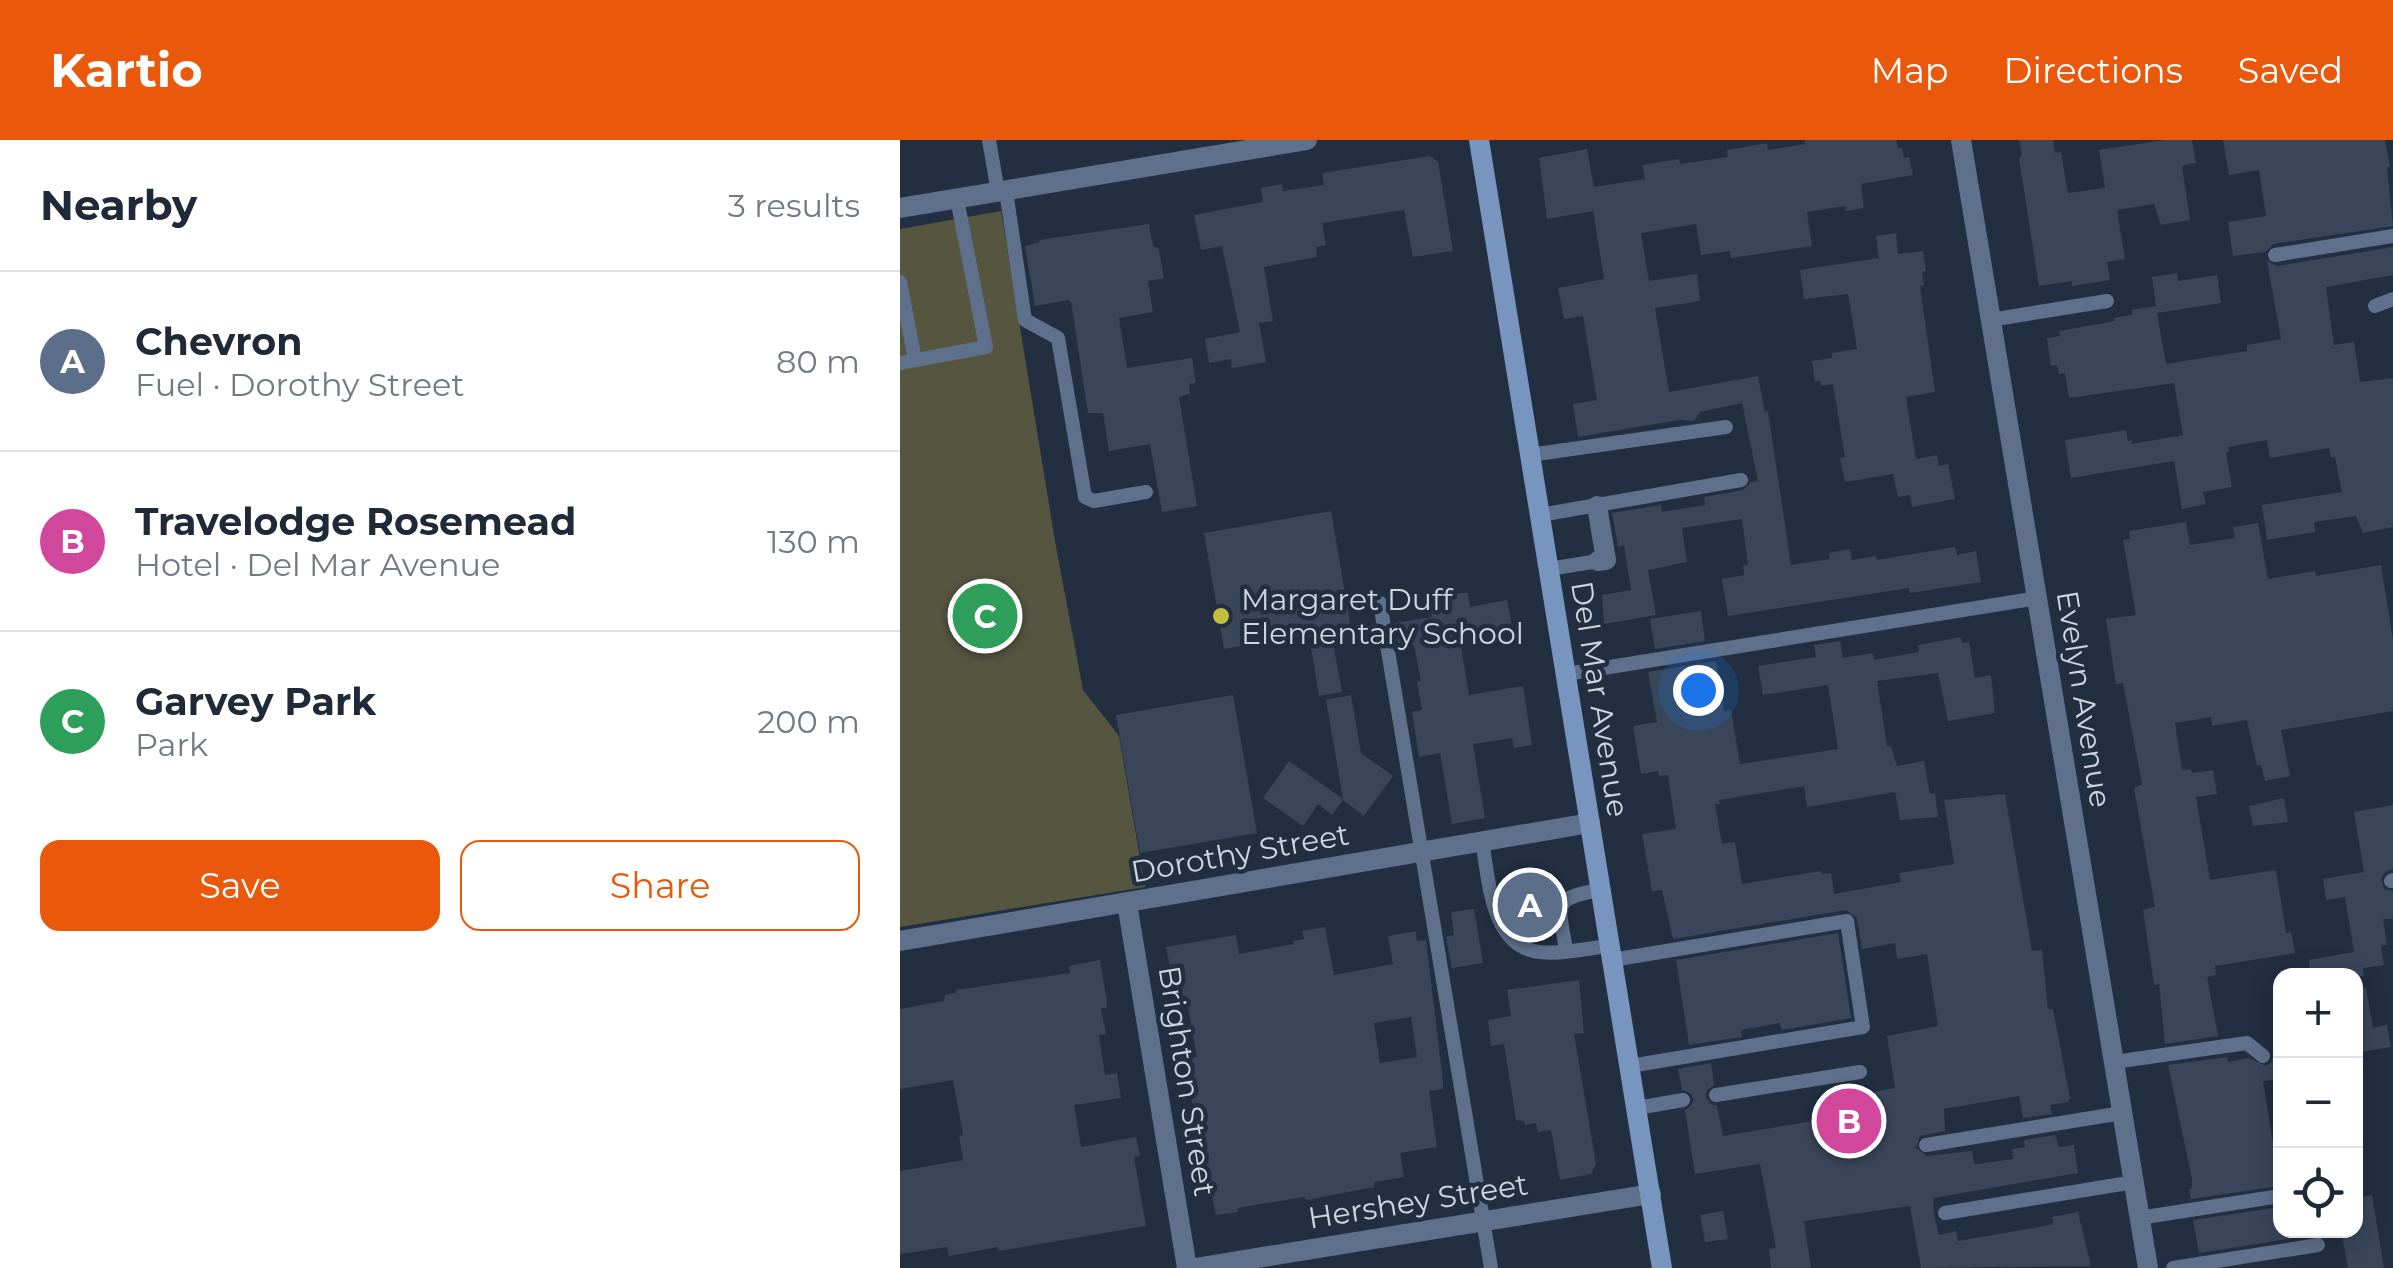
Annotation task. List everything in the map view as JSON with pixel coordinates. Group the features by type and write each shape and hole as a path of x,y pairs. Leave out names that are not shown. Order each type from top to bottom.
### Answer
{"main road":[{"name":"Del Mar Avenue","path":"1479,140 1662,1268"}],"street":[{"path":"900,208 1210,148 1307,140"},
{"name":"Evelyn Avenue","path":"1961,140 2148,1268"},
{"path":"1597,506 1606,560 1598,561"},
{"name":"Dorothy Street","path":"900,940 1590,822"},
{"name":"Brighton Street","path":"1126,903 1191,1268"},
{"name":"Hershey Street","path":"1191,1268 1650,1194"}],"lane":[{"path":"990,140 1026,320 1058,338 1085,497 1094,501 1146,492"},
{"path":"900,282 907,361 986,347 957,199"},
{"path":"2276,255 2393,236"},
{"path":"2376,306 2393,299"},
{"path":"1990,320 2107,301"},
{"path":"1530,456 1726,427"},
{"path":"1540,515 1741,480"},
{"path":"1549,569 1598,561"},
{"path":"1566,674 2038,598"},
{"path":"1380,602 1490,1268"},
{"path":"1482,841 1493,904 1503,928 1516,943 1531,951 1611,953 1847,921 1863,1027 1630,1066"},
{"path":"1566,950 1562,903 1570,894 1601,890"},
{"path":"2114,1062 2247,1043 2263,1056"},
{"path":"1716,1095 1860,1072"},
{"path":"1636,1108 1683,1100"},
{"path":"1926,1145 2122,1113"},
{"path":"1945,1214 2134,1182"},
{"path":"2140,1218 2273,1197"},
{"path":"2173,1268 2318,1245"}],"green space":[{"path":"1001,211 1083,690 1119,736 1145,887 900,927 900,229"}],"building":[{"path":"1804,140 1896,140 1904,158 1909,157 1913,175 1861,184 1864,208 1846,211 1845,206 1807,212 1812,246 1731,258 1730,251 1701,255 1696,224 1641,233 1649,281 1697,274 1700,301 1655,308 1669,392 1758,376 1765,412 1768,411 1791,565 1830,559 1829,553 1850,549 1852,560 1876,556 1877,560 1955,547 1957,555 1976,551 1981,582 1910,593 1909,588 1728,616 1722,579 1744,575 1743,566 1748,565 1742,519 1682,528 1687,562 1648,570 1656,615 1604,624 1602,595 1631,590 1624,545 1618,547 1612,513 1661,505 1662,512 1705,505 1704,497 1743,490 1758,481 1742,403 1700,412 1694,421 1679,420 1578,437 1573,404 1597,400 1583,316 1564,319 1558,288 1604,279 1593,211 1547,219 1539,158 1587,149 1594,187 1645,179 1642,165 1728,157 1727,150 1767,143 1768,150 1805,144"},
{"path":"2019,140 2053,140 2055,153 2061,152 2068,193 2105,188 2099,150 2192,140 2196,163 2182,166 2190,220 2161,225 2154,204 2117,210 2125,259 2107,262 2110,280 2039,286"},
{"path":"2223,140 2385,140 2393,226 2273,244 2265,252 2233,256 2228,222 2266,216 2259,170 2229,175"},
{"path":"1430,156 1438,162 1453,251 1413,257 1404,210 1322,223 1326,245 1316,247 1317,257 1264,267 1273,321 1259,323 1266,362 1232,368 1231,359 1209,363 1205,339 1240,332 1222,246 1201,250 1194,215 1263,202 1261,188 1282,184 1283,191 1324,185 1322,173"},
{"path":"1149,224 1164,278 1148,281 1153,312 1119,318 1127,368 1192,358 1196,383 1189,384 1190,394 1179,397 1197,506 1162,512 1150,444 1109,451 1103,413 1088,413 1071,302 1035,306 1025,246 1039,240"},
{"path":"1896,233 1898,254 1923,251 1926,271 1922,272 1924,285 1920,286 1935,392 1906,397 1916,459 1937,455 1939,466 1948,464 1955,499 1912,507 1910,495 1898,497 1893,474 1845,482 1840,458 1845,457 1833,384 1821,386 1820,381 1815,382 1812,361 1857,349 1848,294 1804,299 1800,270 1879,258 1876,236"},
{"path":"2393,247 2393,275 2326,287 2334,345 2354,342 2360,382 2393,378 2393,527 2363,533 2356,516 2314,522 2315,532 2267,540 2262,505 2342,492 2335,457 2331,458 2329,448 2270,458 2267,440 2228,447 2232,487 2203,492 2206,504 2182,509 2174,461 2071,478 2065,440 2126,430 2132,444 2183,435 2174,383 2069,398 2065,373 2059,374 2057,365 2051,366 2047,338 2060,336 2059,331 2115,321 2114,318 2132,315 2132,310 2156,306 2152,277 2177,273 2178,281 2217,275 2221,303 2157,313 2166,364 2247,351 2247,345 2281,339 2267,261 2277,266"},
{"path":"1331,511 1351,628 1331,631 1342,692 1319,696 1309,635 1224,649 1204,533"},
{"path":"2186,522 2190,545 2235,538 2233,527 2258,523 2268,579 2381,565 2393,640 2393,711 2281,730 2290,776 2265,781 2261,765 2257,766 2247,720 2212,726 2211,717 2175,723 2182,770 2213,770 2217,794 2196,797 2210,880 2276,870 2286,933 2291,932 2295,953 2215,966 2216,975 2207,977 2218,1036 2165,1044 2159,984 2154,985 2143,910 2155,907 2134,788 2142,784 2123,683 2116,684 2106,619 2136,615 2123,540 2130,539 2129,531"},
{"path":"1468,593 1470,607 1507,600 1512,626 1459,635 1469,695 1523,686 1532,745 1514,748 1512,738 1473,744 1485,818 1452,824 1440,753 1419,757 1412,712 1422,710 1417,682 1421,681 1414,645 1399,647 1395,623 1432,617 1429,598"},
{"path":"1701,611 1705,641 1655,649 1650,619"},
{"path":"1961,637 1962,643 1969,642 1975,678 1991,675 1995,713 1948,721 1938,673 1877,681 1887,746 1891,746 1897,766 1924,761 1938,817 1900,820 1895,792 1807,807 1804,786 1719,800 1720,804 1715,804 1722,844 1735,842 1742,884 1821,871 1831,873 1834,894 1901,882 1899,873 1954,864 1944,800 2005,794 2032,951 2042,950 2048,1009 2053,1009 2070,1098 2068,1102 2050,1105 2052,1114 2023,1118 2019,1096 1944,1109 1945,1131 1920,1136 1916,1148 1927,1156 1972,1151 1977,1164 2013,1159 2012,1149 2025,1147 2024,1140 2055,1135 2059,1147 2074,1145 2078,1173 1933,1198 1934,1214 1939,1235 1956,1231 1958,1241 2050,1225 2052,1217 2078,1212 2091,1266 1921,1268 1910,1206 1804,1221 1811,1268 1771,1268 1769,1249 1776,1248 1760,1164 1695,1174 1685,1110 1694,1099 1682,1090 1678,1069 1711,1063 1714,1085 1707,1090 1706,1098 1717,1106 1723,1136 1848,1115 1844,1097 1895,1088 1887,1036 1938,1026 1927,954 1897,959 1895,943 1862,949 1857,918 1846,910 1673,939 1662,890 1652,891 1642,834 1676,829 1668,775 1659,776 1658,771 1641,774 1633,726 1657,722 1648,672 1716,661 1724,711 1731,710 1740,764 1838,749 1828,685 1763,695 1758,666 1816,657 1814,645 1840,641 1843,658 1873,653 1874,660 1919,652 1918,645"},
{"path":"1233,695 1257,833 1140,853 1116,715"},
{"path":"1351,695 1361,753 1393,776 1364,816 1343,800 1332,815 1318,804 1303,826 1263,798 1289,761 1343,799 1326,700"},
{"path":"2284,798 2288,822 2253,826 2249,806"},
{"path":"2393,805 2393,869 2381,879 2384,889 2393,891 2393,919 2383,919 2387,945 2381,946 2384,965 2310,968 2309,960 2354,952 2345,897 2326,900 2323,879 2364,872 2354,812"},
{"path":"1523,885 1551,908 1536,931 1506,905"},
{"path":"1474,909 1483,963 1452,968 1446,937 1454,935 1451,912"},
{"path":"1325,927 1334,975 1393,964 1388,936 1416,931 1417,941 1426,940 1443,1081 1443,1089 1429,1091 1437,1147 1400,1153 1404,1177 1374,1182 1374,1187 1238,1208 1238,1212 1216,1215 1183,1060 1197,1057 1186,996 1176,998 1166,947 1236,935 1239,954 1294,944 1293,941 1304,939 1302,931","holes":["1411,1017 1417,1057 1380,1063 1374,1023"]},
{"path":"1838,933 1851,1018 1782,1030 1780,1023 1741,1030 1742,1037 1689,1045 1676,960"},
{"path":"1100,960 1107,1002 1106,1008 1101,1008 1106,1034 1099,1035 1105,1075 1117,1073 1121,1098 1074,1105 1081,1147 1136,1137 1140,1156 1134,1157 1146,1226 999,1251 998,1247 949,1256 947,1247 900,1254 900,1171 963,1160 959,1136 963,1135 953,1080 900,1089 900,1009 944,1001 945,995 956,990 1070,973 1069,966"},
{"path":"1579,980 1584,1033 1574,1034 1596,1164 1591,1174 1560,1180 1551,1130 1538,1132 1536,1123 1525,1125 1524,1121 1516,1120 1504,1044 1491,1046 1488,1020 1511,1016 1507,990"},
{"path":"2363,988 2373,1028 2387,1025 2391,1047 2363,1052"},
{"path":"2273,1054 2273,1080 2263,1081 2273,1143 2273,1187 2191,1199 2192,1179 2168,1065 2227,1057 2228,1062 2249,1058 2266,1066 2272,1062"},
{"path":"2372,1195 2384,1268 2348,1268 2342,1238 2363,1238 2363,1197"},
{"path":"2273,1208 2273,1238 2294,1238 2199,1253 2193,1220"},
{"path":"1723,1211 1728,1239 1705,1242 1700,1215"}],"place":[{"name":"Garvey Park","path":"985,616"},
{"name":"Margaret Duff Elementary School","path":"1221,616"},
{"name":"Chevron","path":"1530,905"},
{"name":"Travelodge Rosemead","path":"1849,1121"}]}
